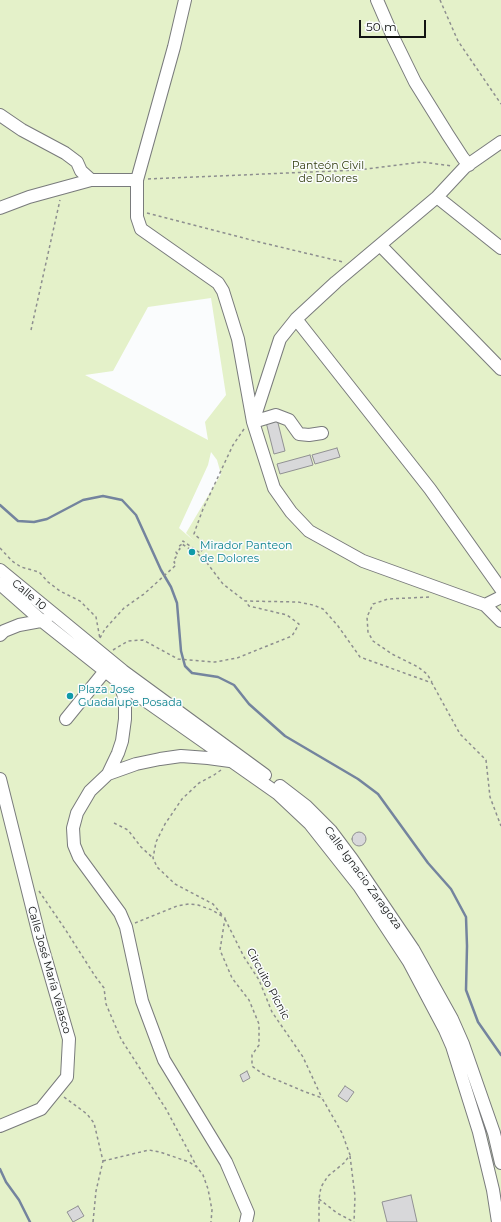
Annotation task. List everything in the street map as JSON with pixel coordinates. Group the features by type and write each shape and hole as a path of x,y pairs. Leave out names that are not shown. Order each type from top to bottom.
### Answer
{"street":[{"path":"185,0 172,54 136,180 137,217 141,230 218,282 223,291 238,339 253,422 274,488 291,512 310,531 364,560 485,605 501,621"},
{"path":"378,0 415,82 463,158 466,167"},
{"path":"0,115 22,130 65,153 77,162 81,171 91,180"},
{"path":"253,422 280,339 296,319 437,197 466,167 501,142"},
{"path":"0,208 29,197 91,180 136,180"},
{"path":"437,197 501,248"},
{"path":"380,245 501,368"},
{"path":"296,319 430,488 501,590"},
{"path":"253,422 276,415 289,420 299,434 309,435 322,433"},
{"name":"Calle 10","path":"0,570 59,619"},
{"name":"Calle 10","path":"0,584 42,621"},
{"path":"485,605 501,597"},
{"path":"0,635 4,631 19,625 59,619"},
{"name":"Calle Ignacio Zaragoza","path":"59,619 96,642 104,656 121,677 277,793 310,824 359,886 409,962 452,1046 480,1132 494,1190 498,1222"},
{"name":"Calle Ignacio Zaragoza","path":"42,621 105,671 121,677 234,751 306,806 331,831 357,866 413,949 452,1019 470,1062 494,1133 501,1163"},
{"path":"66,719 105,671"},
{"name":"Calle Ignacio Zaragoza","path":"108,774 122,741 125,719 125,700 121,677"},
{"name":"Calle Ignacio Zaragoza","path":"232,761 181,756 136,764 108,774 90,790 77,813 73,828 74,845 79,857 120,914 126,927 142,1001 164,1060 226,1162 248,1213 246,1222"},
{"name":"Calle José María Velasco","path":"0,779 40,939 69,1039 67,1077 42,1109 0,1126"}],"path":[{"path":"440,0 458,41 501,104"},
{"path":"136,180 358,170 422,162 466,167"},
{"path":"31,330 62,188"},
{"path":"137,210 255,241 357,265"},
{"path":"96,642 105,629 124,608 144,594 176,565 174,562 178,555 176,552 180,549 178,548 184,541 200,553 206,544 194,534 203,509 243,429 253,422"},
{"path":"104,656 128,641 143,640 178,659 215,662 237,658 292,636 299,624 287,615 249,606 245,601 223,584 199,555 182,544"},
{"path":"0,548 12,561 21,567 38,572 60,591 80,601 96,617 96,642"},
{"path":"430,597 388,599 373,604 367,617 368,632 372,641 392,654 418,667 427,674 460,734 486,760 490,797 501,826"},
{"path":"245,601 298,602 323,609 338,626 360,657 432,683"},
{"path":"153,858 156,842 165,824 182,800 198,783 214,776 232,761"},
{"name":"Circuito Pícnic","path":"114,823 128,830 141,847 153,858 157,867 175,884 212,904 225,918 244,957 259,980 272,1012 303,1058 322,1098 342,1132 350,1155 355,1196 354,1222"},
{"path":"35,886 104,988 106,1004 121,1039 166,1109 197,1167 203,1175 208,1189 212,1210 211,1222"},
{"path":"126,927 177,906 189,904 198,905 212,910 225,918 220,950 232,978 249,1000 260,1024 259,1046 252,1055 252,1066 263,1074 322,1098"},
{"path":"56,1091 87,1114 94,1123 103,1161 96,1191 93,1222"},
{"path":"103,1161 149,1150 160,1152 188,1162 197,1167"},
{"path":"319,1222 318,1199 321,1187 328,1176 344,1163 350,1155"},
{"path":"318,1199 354,1222"}],"green space":[{"name":"Panteón Civil de Dolores","path":"0,0 501,0 501,1222 0,1222","holes":["211,298 226,395 205,422 208,440 85,375 113,371 148,307","211,452 217,460 221,474 186,533 194,541 179,528 208,465"]}],"building":[{"path":"277,419 285,451 274,454 266,422"},
{"path":"337,448 340,457 315,464 312,455"},
{"path":"310,455 313,465 280,474 277,464"},
{"path":"356,832 362,832 366,836 366,842 362,846 356,846 352,842 352,836"},
{"path":"247,1071 250,1078 243,1082 240,1075"},
{"path":"345,1086 354,1092 347,1102 338,1096"},
{"path":"411,1195 417,1222 387,1222 382,1202"},
{"path":"78,1206 84,1216 73,1222 67,1212"}],"waterway":[{"path":"0,505 18,521 34,522 47,519 83,500 103,496 122,500 136,515 161,570 171,587 177,603 181,651 185,666 192,673 218,677 234,685 249,704 285,736 358,779 378,794 428,863 451,889 466,917 466,990 478,1022 501,1055"},
{"path":"0,1169 6,1182 19,1200 30,1222"}],"place":[{"name":"Mirador Panteon de Dolores","path":"192,552"},
{"name":"Plaza Jose Guadalupe Posada","path":"70,696"}]}
